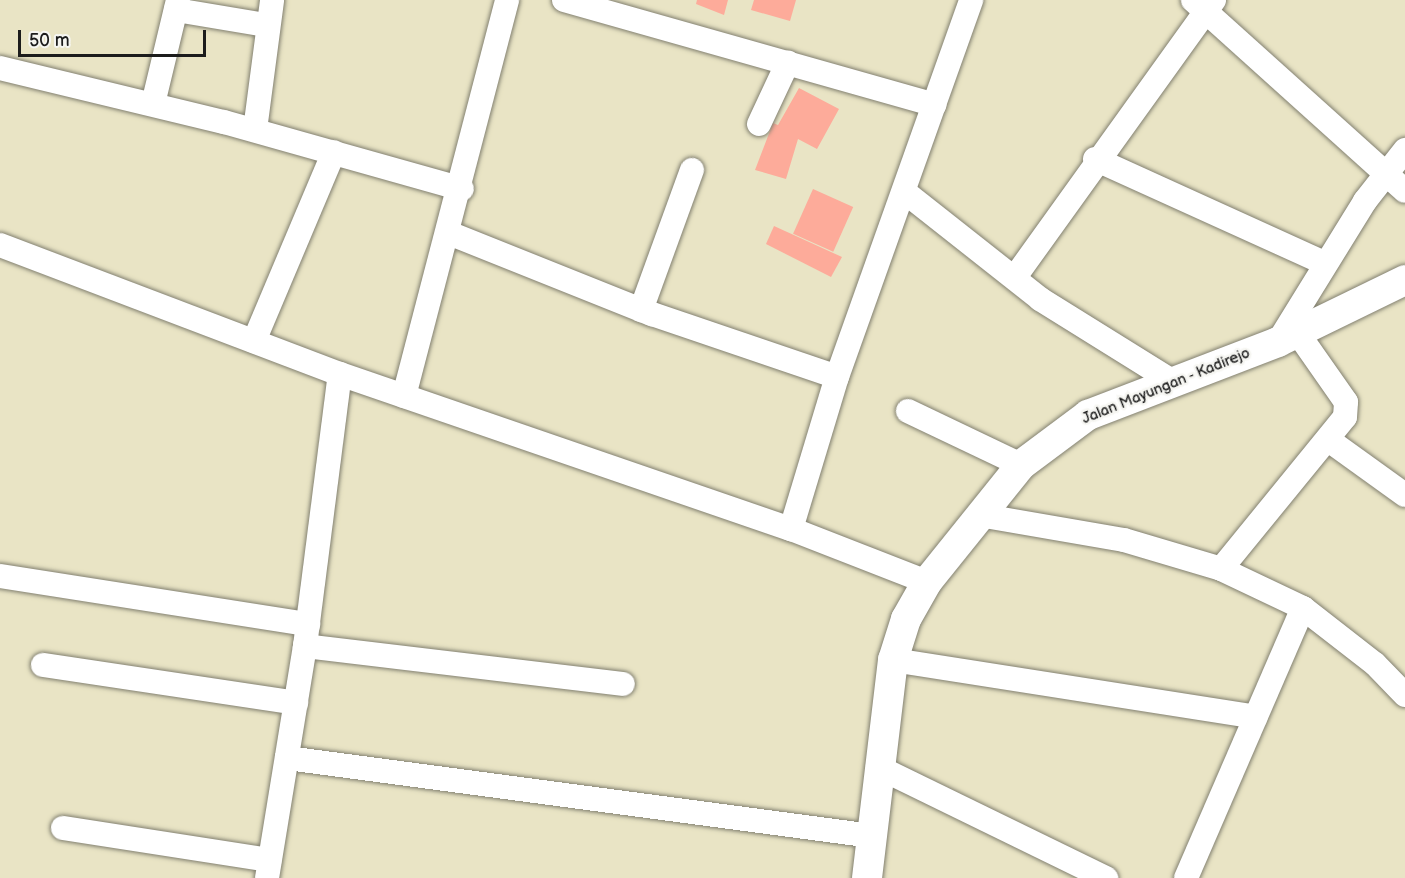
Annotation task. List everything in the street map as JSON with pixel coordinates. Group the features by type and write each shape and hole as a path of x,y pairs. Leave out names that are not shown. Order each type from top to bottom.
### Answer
{"main road":[{"name":"Jalan Mayungan - Kadirejo","path":"867,878 893,660 906,619 927,582 1021,465 1088,415 1175,383 1287,337 1405,280"}],"street":[{"path":"255,130 266,25 272,0"},
{"path":"404,396 462,189 507,0"},
{"path":"564,0 934,105"},
{"path":"791,529 837,378 906,193 966,2"},
{"path":"1015,277 1204,4 1405,191"},
{"path":"153,104 177,5 266,25"},
{"path":"759,124 788,62"},
{"path":"0,68 255,130 462,189"},
{"path":"1221,569 1330,441 1345,417 1346,402 1287,337 1324,263 1405,150"},
{"path":"254,340 334,152"},
{"path":"1095,159 1324,263"},
{"path":"641,310 692,170"},
{"path":"906,193 1040,299 1175,383"},
{"path":"449,233 641,310 837,378"},
{"path":"0,245 340,374 791,529 927,582"},
{"path":"63,828 268,869 306,635 340,374"},
{"path":"908,411 1021,465"},
{"path":"1330,441 1405,495"},
{"path":"979,515 1124,540 1221,569 1303,608 1375,664 1405,695"},
{"path":"0,576 306,635 623,684"},
{"path":"1186,878 1303,608"},
{"path":"893,660 1256,717"},
{"path":"43,665 296,703"},
{"path":"287,758 872,836"},
{"path":"879,767 1106,878"}],"building":[{"path":"697,0 728,0 724,15 696,4"},
{"path":"754,0 796,0 790,21 751,10"},
{"path":"799,88 839,109 817,149 798,139 786,179 755,170 773,123 778,125"},
{"path":"813,189 853,207 833,252 793,234"},
{"path":"774,226 842,257 831,277 766,244"}]}
